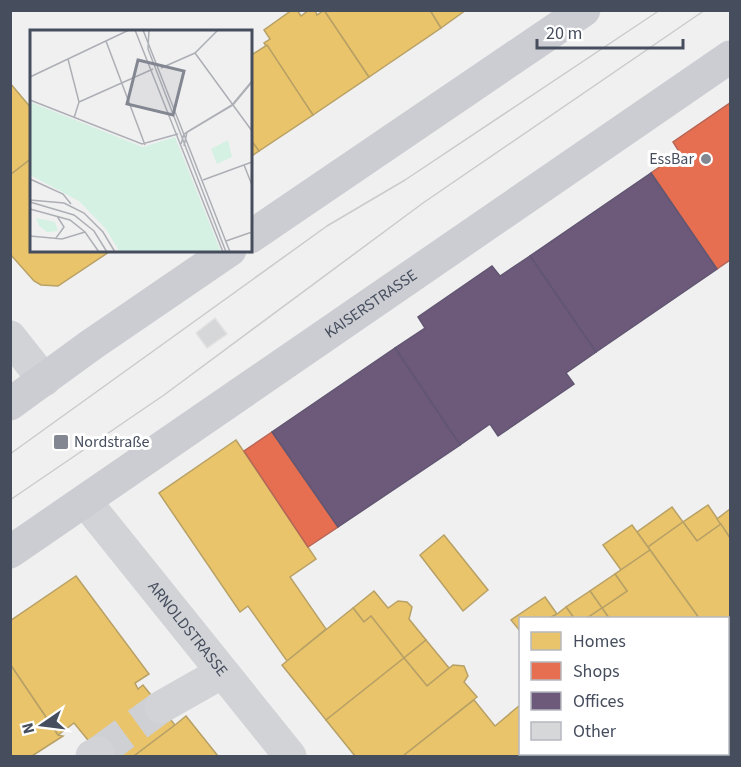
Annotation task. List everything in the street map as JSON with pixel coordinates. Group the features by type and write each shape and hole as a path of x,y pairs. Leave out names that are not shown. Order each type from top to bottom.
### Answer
{"main road":[{"path":"252,236 584,10"},
{"name":"KAISERSTRASSE","path":"10,552 730,57"},
{"path":"10,404 227,252"}],"street":[{"path":"10,337 44,380"},
{"name":"ARNOLDSTRASSE","path":"85,501 290,756"},
{"path":"161,707 221,673"}],"building: Homes":[{"path":"292,10 297,10 301,16 309,10 315,10 317,15 324,10 369,77 313,115 264,43 270,39 264,30"},
{"path":"324,10 430,10 441,28 369,77"},
{"path":"430,10 466,10 441,28"},
{"path":"267,45 313,115 259,151 252,142 252,55"},
{"path":"10,83 30,107 30,160 10,175"},
{"path":"252,142 259,151 252,156"},
{"path":"30,160 30,252 109,252 58,286 41,285 34,281 10,254 10,175"},
{"path":"236,440 316,559 290,577 326,629 287,661 248,606 240,612 159,493"},
{"path":"708,505 721,524 697,541 683,522"},
{"path":"672,507 683,522 648,547 637,532"},
{"path":"730,509 730,538 717,519"},
{"path":"683,522 697,541 721,524 730,538 729,648 729,617 698,617 648,547"},
{"path":"632,525 650,550 621,570 603,545"},
{"path":"444,535 488,590 463,611 420,555"},
{"path":"650,550 698,617 608,617 602,608 627,591 615,574"},
{"path":"615,574 627,591 602,608 590,591"},
{"path":"76,576 149,674 135,683 138,689 143,685 175,725 134,756 101,756 74,723 58,735 10,664 10,621"},
{"path":"374,591 388,608 398,601 407,602 412,607 409,619 426,640 404,658 371,616 364,622 353,608"},
{"path":"590,591 602,608 588,617 573,617 566,607"},
{"path":"545,597 557,614 552,617 519,617 519,630 511,620"},
{"path":"566,607 573,617 552,617"},
{"path":"353,608 364,622 371,616 404,658 326,720 282,665"},
{"path":"602,608 608,617 588,617"},
{"path":"426,640 449,668 427,686 404,658"},
{"path":"404,658 427,686 453,665 464,666 468,676 464,682 477,697 403,756 355,756 326,720"},
{"path":"10,664 58,735 63,736 32,756 10,756"},
{"path":"474,700 495,726 519,706 519,755 579,755 577,756 403,756"},
{"path":"186,716 218,756 134,756 175,725"}],"building: Shops":[{"path":"730,103 730,260 717,269 651,173 680,153 673,142"},
{"path":"272,432 338,527 308,547 244,451"}],"building: Offices":[{"path":"651,173 717,269 596,352 530,256"},
{"path":"530,256 596,352 566,373 574,384 498,436 490,424 460,445 395,348 425,328 418,317 492,266 500,276"},
{"path":"395,348 460,445 338,527 272,432"}],"building: Other":[{"path":"215,318 227,334 207,348 196,333"}],"tunnel":[{"path":"98,753 161,707"}],"tram line":[{"path":"10,454 327,226 405,180 660,10"},
{"path":"10,500 164,395 423,203 705,10"}],"place":[{"name":"EssBar","path":"706,159"},
{"name":"Nordstraße","path":"61,442"}]}
